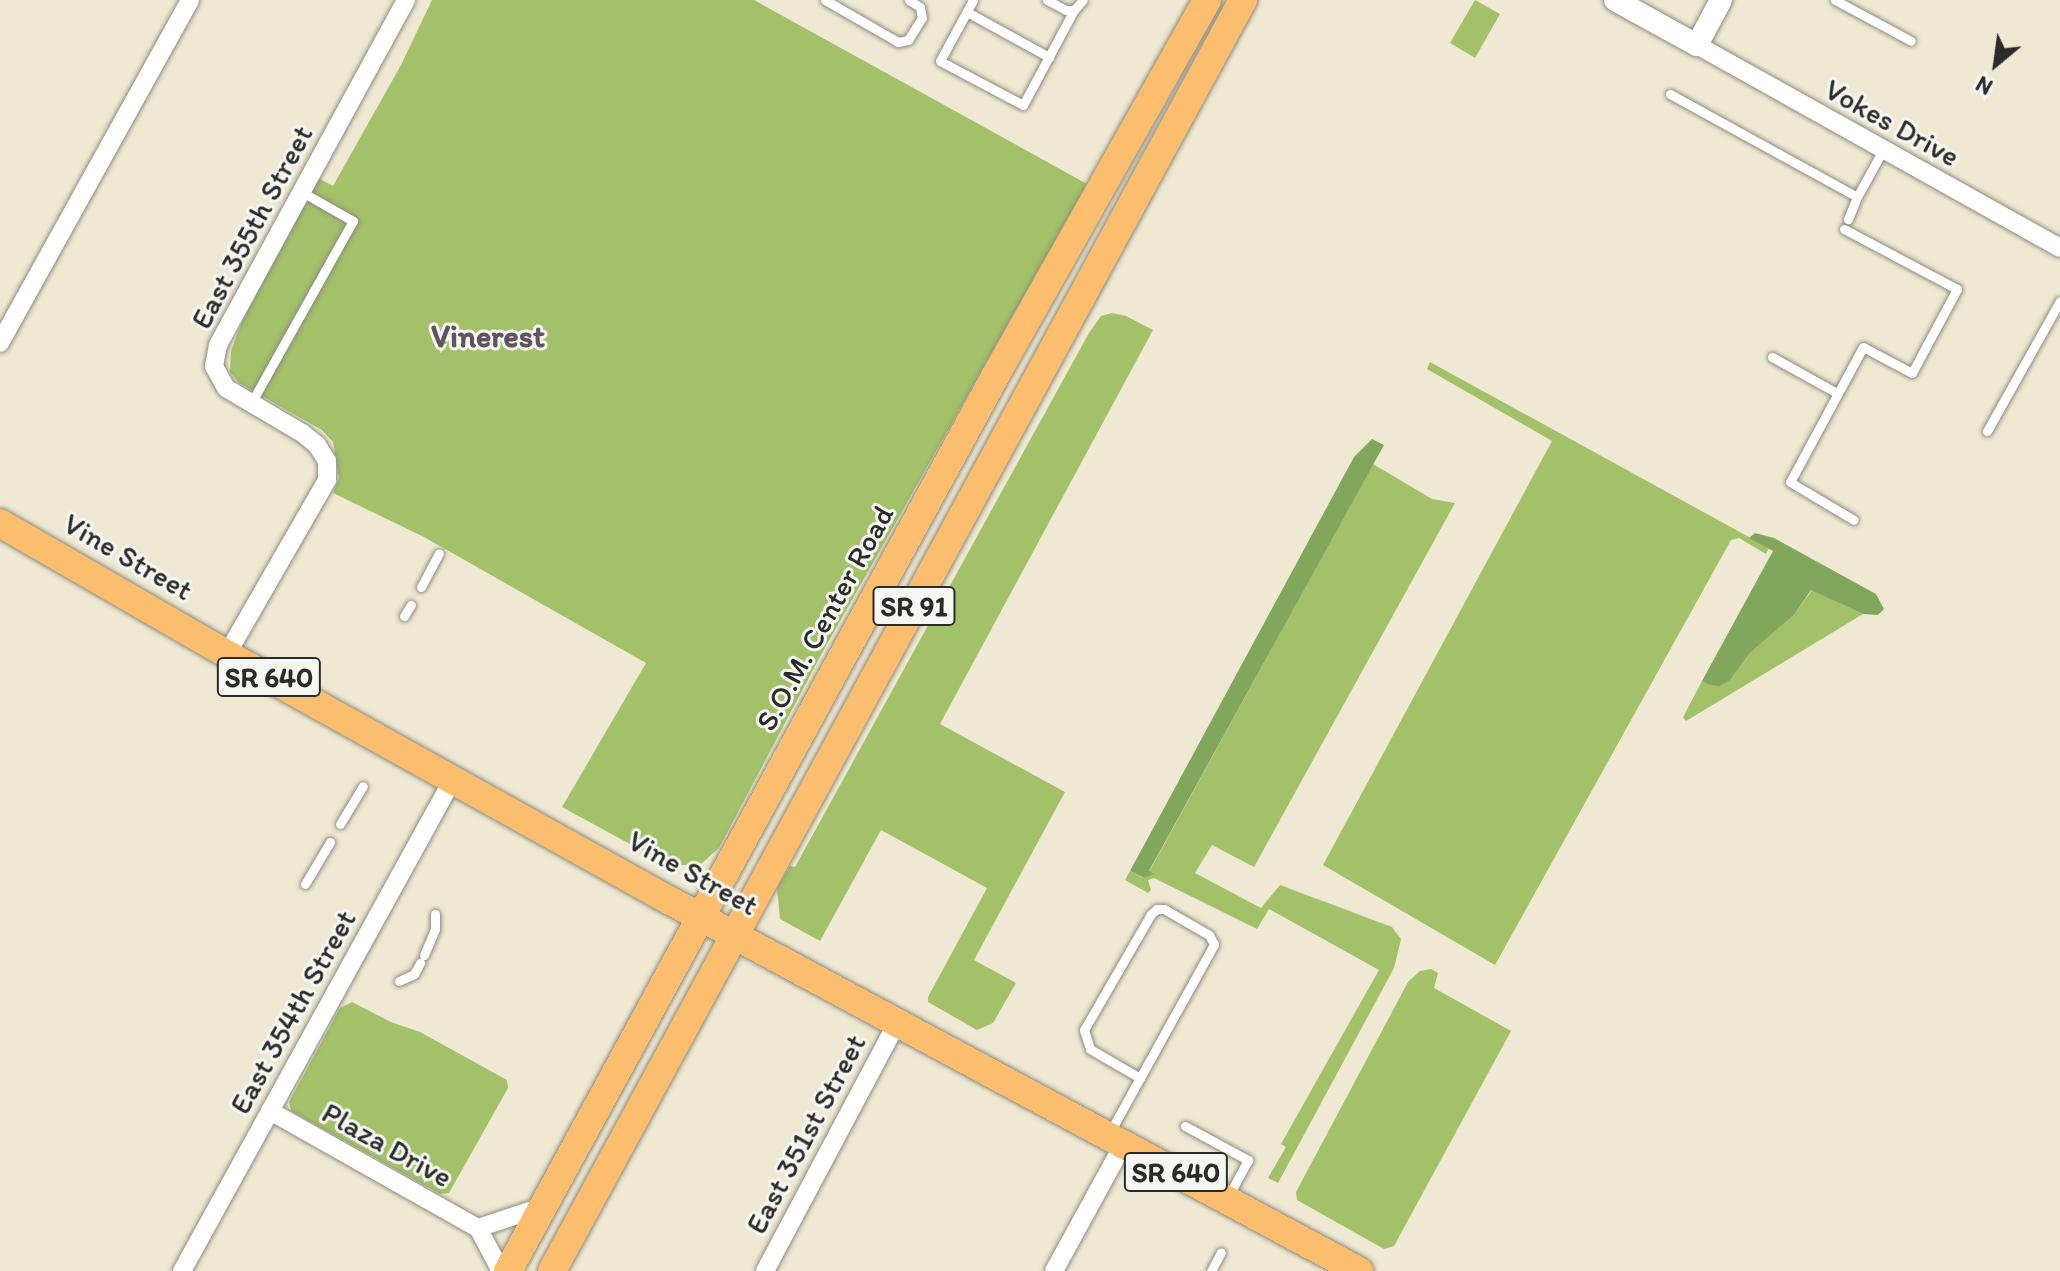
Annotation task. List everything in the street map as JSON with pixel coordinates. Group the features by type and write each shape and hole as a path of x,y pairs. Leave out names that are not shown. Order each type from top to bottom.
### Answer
{"main road":[{"name":"S.O.M. Center Road","path":"508,1271 998,371 1207,0"},
{"name":"SR 91","path":"552,1271 733,934 1095,278 1243,0"},
{"name":"Vine Street","path":"0,523 227,654 700,916 1227,1199 1351,1269"}],"street":[{"path":"0,343 190,0"},
{"name":"East 355th Street","path":"227,654 327,480 327,461 317,445 226,388 214,366 218,345 406,0"},
{"path":"1615,0 1697,45 1721,0"},
{"name":"Vokes Drive","path":"1697,45 2060,248"},
{"name":"East 354th Street","path":"182,1271 453,779"},
{"name":"East 351st Street","path":"765,1271 897,1023"},
{"name":"Plaza Drive","path":"270,1111 478,1228"},
{"path":"1054,1271 1116,1139"},
{"path":"501,1271 478,1228 542,1207"}],"lane":[{"path":"825,0 898,42 908,40 922,18 920,7 909,0"},
{"path":"973,0 940,61 1023,105 1074,10 1083,0"},
{"path":"1047,0 1066,10 1074,10"},
{"path":"1835,0 1911,41"},
{"path":"967,12 1049,57"},
{"path":"1670,94 1857,197"},
{"path":"1854,520 1790,482 1863,347 1912,373 1957,289 1846,224 1883,150"},
{"path":"250,405 353,221 302,192"},
{"path":"1987,431 2060,301"},
{"path":"1772,357 1837,393"},
{"path":"421,587 439,553"},
{"path":"404,616 411,605"},
{"path":"340,824 363,786"},
{"path":"305,884 330,842"},
{"path":"1116,1139 1140,1078 1214,944 1209,935 1164,909 1151,914 1084,1030 1090,1049 1140,1078"},
{"path":"399,981 414,974 435,929 435,914"},
{"path":"1185,1126 1248,1160 1227,1199"},
{"path":"1211,1271 1221,1252"}],"green space":[{"path":"432,0 754,0 1087,184 822,653 719,848 701,864 670,866 562,807 646,663 424,537 333,493 339,478 333,442 322,430 239,383 230,372 231,351 242,322 318,178 333,186 401,65"},
{"path":"1475,0 1500,14 1475,58 1450,43"},
{"path":"1112,313 1126,316 1153,330 940,724 1065,792 974,960 1016,983 993,1023 977,1030 928,1002 928,997 987,888 881,830 820,941 780,919 777,888 790,866 795,867 1089,333 1101,316"},
{"path":"1430,362 1769,548 1766,554 1739,538 1731,540 1495,965 1323,865 1552,441 1427,369"},
{"path":"1372,439 1384,445 1149,871 1154,874 1144,878 1130,871 1354,457"},
{"path":"1373,464 1432,499 1455,503 1254,867 1212,845 1195,873 1261,908 1280,885 1392,927 1401,939 1394,968 1278,1183 1268,1178 1286,1147 1281,1144 1379,970 1269,909 1257,929 1154,878 1148,880 1151,890 1148,893 1125,880 1130,871 1143,878 1153,873 1149,872"},
{"path":"1755,533 1774,538 1876,594 1884,609 1878,615 1863,614 1811,590 1794,615 1750,653 1730,680 1720,686 1709,685 1702,681 1773,551 1749,538"},
{"path":"1812,590 1863,614 1686,721 1683,717 1702,681 1709,685 1730,680 1750,653 1794,615"},
{"path":"1431,969 1438,973 1434,988 1511,1031 1394,1246 1384,1249 1297,1200 1296,1192 1408,982 1420,971"},
{"path":"352,1002 391,1022 420,1032 507,1080 508,1088 449,1193 440,1194 291,1111 289,1102 340,1008"}],"district":[{"name":"Vinerest","path":"488,336"}]}
